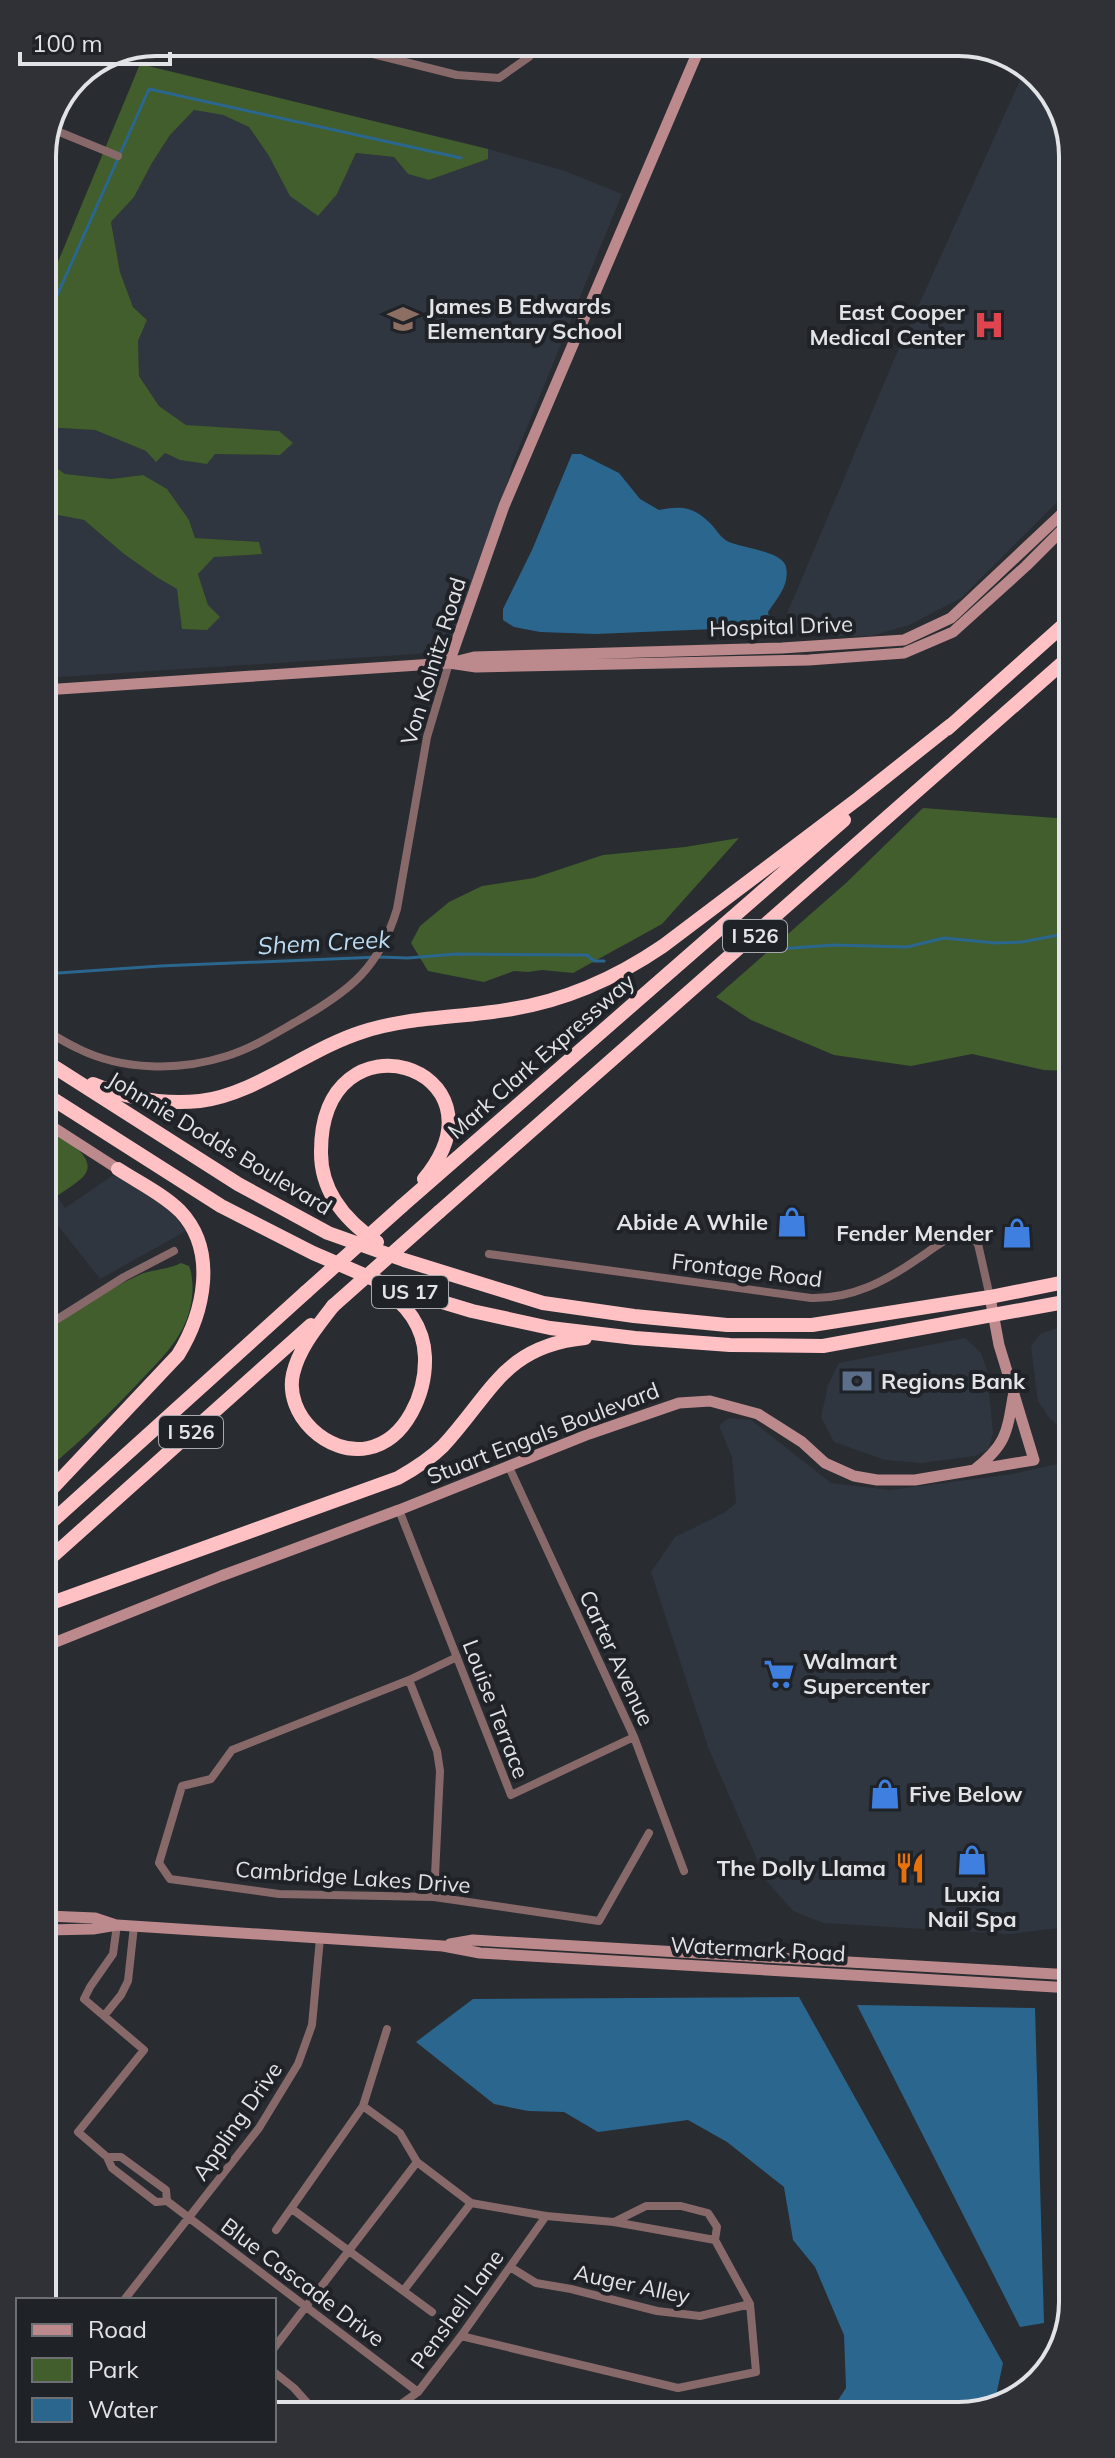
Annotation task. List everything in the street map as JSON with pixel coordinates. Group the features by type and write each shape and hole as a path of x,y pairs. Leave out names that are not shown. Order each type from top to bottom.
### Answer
{"highway":[{"name":"Mark Clark Expressway","path":"56,1518 402,1206 726,925 1059,629"},
{"name":"I 526","path":"56,1553 1059,666"},
{"path":"56,1067 113,1092 146,1100 200,1101 245,1088 324,1047 372,1029 422,1018 512,1010 595,986 636,965 663,946 951,725"},
{"path":"402,1206 441,1154 450,1116 441,1092 424,1077 392,1065 368,1067 345,1083 329,1106 321,1141 324,1179 331,1195 352,1223 404,1260"},
{"name":"Johnnie Dodds Boulevard","path":"56,1068 238,1184 328,1233 543,1303 727,1325 812,1325 990,1297"},
{"name":"US 17","path":"56,1101 221,1206 313,1253 392,1287 472,1311 535,1325 612,1336 730,1345 823,1346 1059,1303"},
{"path":"56,1484 178,1355 193,1329 202,1295 203,1275 198,1239 180,1211 118,1169"},
{"path":"221,1206 273,1243 385,1291 414,1318 425,1354 420,1395 412,1412 397,1431 371,1447 350,1448 321,1437 300,1414 292,1392 292,1378 299,1355 333,1306"},
{"name":"US 17","path":"990,1297 1059,1283"},
{"path":"56,1601 398,1478 441,1447 485,1391 522,1357 553,1344 612,1336"}],"street":[{"path":"385,56 457,75 499,78 530,56"},
{"name":"Von Kolnitz Road","path":"56,1036 78,1049 138,1065 167,1067 228,1056 260,1042 337,998 367,970 391,928 397,909 427,737 449,663 504,506 696,56"},
{"path":"60,132 118,156"},
{"name":"Hospital Drive","path":"56,689 449,663 474,657 782,648 904,640 951,618 1059,516"},
{"name":"Hospital Drive","path":"449,663 476,667 794,660 904,653 953,632 1059,533"},
{"path":"56,1129 118,1169"},
{"name":"Frontage Road","path":"489,1254 811,1298 833,1298 889,1278 950,1238 966,1236 978,1244 982,1252 990,1297"},
{"path":"56,1320 124,1277 174,1251"},
{"name":"Stuart Engals Boulevard","path":"56,1642 508,1465 679,1403 710,1401 758,1414 802,1442 825,1463 854,1476 877,1480 915,1480 1034,1460 999,1345 990,1297"},
{"path":"974,1470 991,1457 1004,1437 1013,1393"},
{"name":"Carter Avenue","path":"508,1465 634,1737 684,1871"},
{"name":"Louise Terrace","path":"399,1510 511,1795 634,1737"},
{"name":"Cambridge Lakes Drive","path":"457,1657 409,1680 232,1750 211,1779 182,1786 159,1863 170,1879 279,1894 434,1897 599,1921 649,1833"},
{"path":"409,1680 437,1751 440,1771 434,1897"},
{"name":"Watermark Road","path":"56,1916 95,1918 117,1925"},
{"name":"Watermark Road","path":"56,1930 117,1925 443,1946 480,1953 1059,1987"},
{"name":"Blue Cascade Drive","path":"117,1925 113,1954 84,1999 144,2050 78,2132 107,2157 112,2168 156,2202 167,2201 418,2392"},
{"path":"104,2016 128,1981 134,1926"},
{"name":"Appling Drive","path":"126,2298 259,2128 298,2064 312,2025 320,1938"},
{"name":"Watermark Road","path":"443,1946 473,1940 1059,1974"},
{"path":"276,2230 363,2106 387,2029"},
{"path":"363,2106 400,2133 417,2162 471,2203 546,2216 614,2222 715,2240"},
{"name":"Blue Cascade Drive","path":"107,2157 121,2157 166,2190 167,2201"},
{"path":"276,2345 417,2162"},
{"path":"404,2290 471,2203"},
{"path":"461,2336 678,2388 756,2372 750,2304 715,2240 717,2227 708,2213 681,2206 646,2206 614,2222"},
{"path":"292,2209 432,2312"},
{"name":"Penshell Lane","path":"404,2402 418,2392 461,2336 546,2216"},
{"name":"Auger Alley","path":"510,2267 536,2283 657,2311 700,2316 750,2304"},
{"path":"276,2374 306,2402"}],"shaded area":[{"name":"East Cooper Medical Center","path":"1021,78 1049,112 1059,156 1059,500 961,598 909,625 871,636 824,636 781,628 893,362"},
{"path":"194,110 223,115 249,127 269,156 337,194 356,153 394,157 408,174 429,180 488,159 488,149 565,171 622,194 511,467 452,637 440,650 56,677 56,486 59,515 84,520 124,554 177,589 181,605 208,605 198,573 214,556 261,554 258,542 195,538 189,520 143,475 111,479 65,474 56,467 56,428 95,430 146,451 165,453 180,460 215,454 280,455 186,425 159,406 139,376 138,341 147,320 133,307 120,272 111,222 134,197 170,135"},
{"path":"112,1176 122,1177 164,1203 186,1231 100,1279 56,1223 56,1194 65,1208"},
{"path":"1059,1327 1059,1426 1038,1401 1031,1346 1040,1334"},
{"path":"965,1338 981,1353 987,1370 993,1433 989,1449 975,1456 921,1463 885,1460 834,1442 821,1417 828,1385 839,1363"},
{"path":"728,1418 751,1420 831,1483 890,1490 1012,1474 1059,1464 1059,1928 1009,1934 823,1923 793,1911 766,1880 708,1747 651,1572 675,1537 724,1513 736,1503 732,1457 719,1426"}],"green space":[{"path":"140,64 488,149 488,159 429,180 408,174 394,157 356,153 337,194 318,216 290,196 249,127 223,115 194,110 170,135 134,197 111,222 120,272 133,307 147,320 138,341 139,376 159,406 186,425 279,431 293,443 280,455 215,454 207,464 180,460 165,453 156,462 146,451 95,430 56,428 56,267"},
{"path":"56,467 65,474 111,479 143,475 167,489 189,520 195,538 259,542 262,554 214,557 198,574 208,605 220,617 207,630 182,629 177,589 124,554 84,520 58,515"},
{"path":"923,808 1059,818 1059,1071 972,1054 911,1066 834,1055 751,1020 716,997 846,883"},
{"path":"739,838 662,924 573,973 514,971 484,982 428,971 411,943 420,926 449,902 482,886 534,878 603,855"},
{"path":"56,1135 76,1148 87,1162 83,1177 57,1196"},
{"path":"181,1263 189,1266 192,1279 188,1315 178,1337 118,1404 56,1461 56,1325 126,1281"}],"water":[{"path":"572,454 581,454 619,473 640,499 659,510 692,510 727,541 770,554 783,562 786,580 768,612 770,624 746,630 596,634 540,632 514,627 503,620 503,609 532,550"},
{"path":"799,1997 1003,2363 996,2395 959,2402 837,2402 846,2388 844,2335 815,2267 793,2240 784,2187 727,2142 688,2120 598,2132 564,2112 528,2111 494,2104 416,2042 473,1999"},
{"path":"857,2005 1035,2008 1044,2323 1020,2327"}],"waterway":[{"path":"56,298 149,89 461,158"},
{"name":"Shem Creek","path":"764,950 834,945 907,947 944,938 1022,942 1059,935"},
{"name":"Shem Creek","path":"56,973 456,954 587,955 594,961 604,961"}],"place":[{"name":"James B Edwards Elementary School","path":"403,319"},
{"name":"East Cooper Medical Center","path":"989,325"},
{"name":"Abide A While","path":"792,1222"},
{"name":"Fender Mender","path":"1017,1233"},
{"name":"Regions Bank","path":"857,1381"},
{"name":"Walmart Supercenter","path":"779,1674"},
{"name":"Five Below","path":"885,1794"},
{"name":"Luxia Nail Spa","path":"972,1860"},
{"name":"The Dolly Llama","path":"910,1868"}]}
